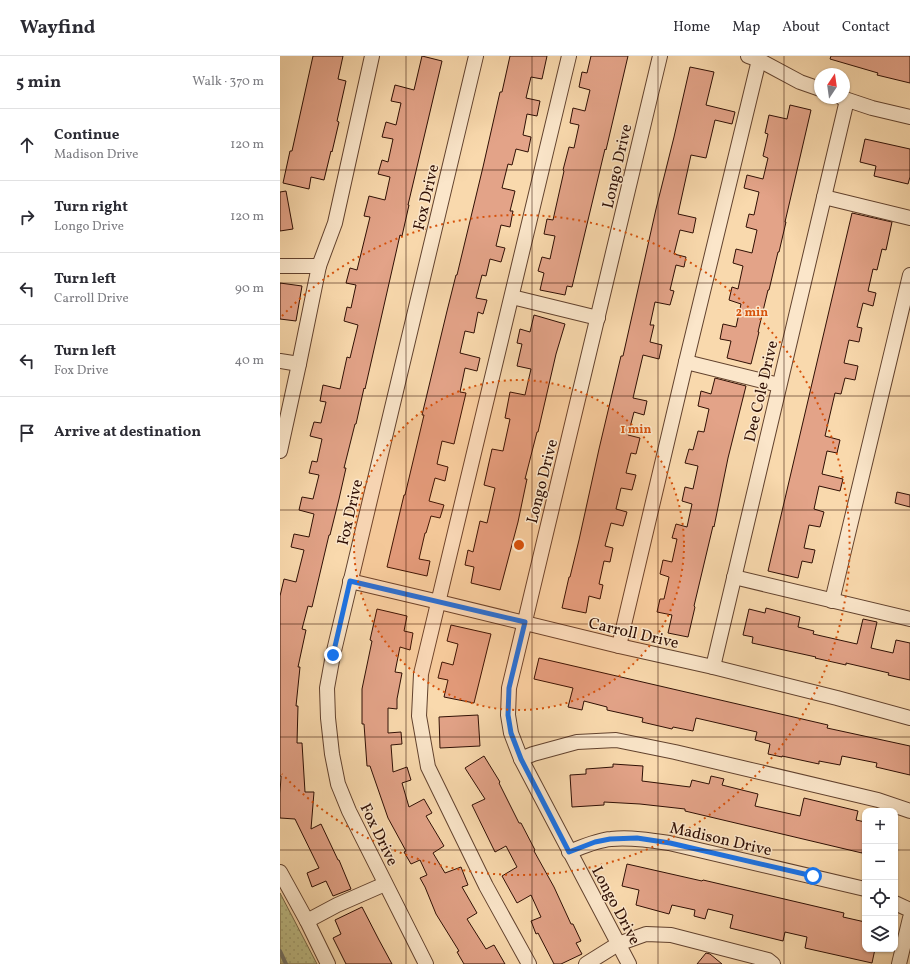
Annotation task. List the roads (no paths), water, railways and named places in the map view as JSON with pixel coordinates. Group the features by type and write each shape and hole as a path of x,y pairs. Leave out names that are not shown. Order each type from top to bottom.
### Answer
{"street":[{"path":"280,451 300,364 318,266 335,223 372,56"},
{"name":"Fox Drive","path":"426,964 349,811 338,784 332,754 328,718 327,688 350,581 476,56"},
{"path":"529,964 486,886 428,767 419,716 421,674 569,56"},
{"name":"Longo Drive","path":"629,964 521,759 511,733 508,715 509,688 660,56"},
{"path":"619,646 686,362 754,58 814,88"},
{"path":"850,101 910,117"},
{"name":"Dee Cole Drive","path":"713,667 824,197 843,104"},
{"path":"824,197 910,218"},
{"path":"280,266 318,266"},
{"path":"832,600 910,274"},
{"path":"512,297 598,318"},
{"path":"280,361 300,364"},
{"path":"686,362 779,385"},
{"path":"734,577 910,620"},
{"name":"Carroll Drive","path":"350,581 525,622 619,646 713,667 910,718"},
{"path":"521,759 533,754 577,742 616,740 674,752 878,800 910,811"},
{"name":"Madison Drive","path":"569,852 595,842 610,839 637,838 670,843 862,888"},
{"path":"280,872 307,921 328,964"},
{"path":"307,921 337,905 385,884"},
{"path":"898,904 910,910"},
{"path":"899,964 910,918"},
{"path":"586,964 618,944 646,934 671,935 768,960 773,964"}],"waterway":[{"path":"280,951 286,964"}]}
